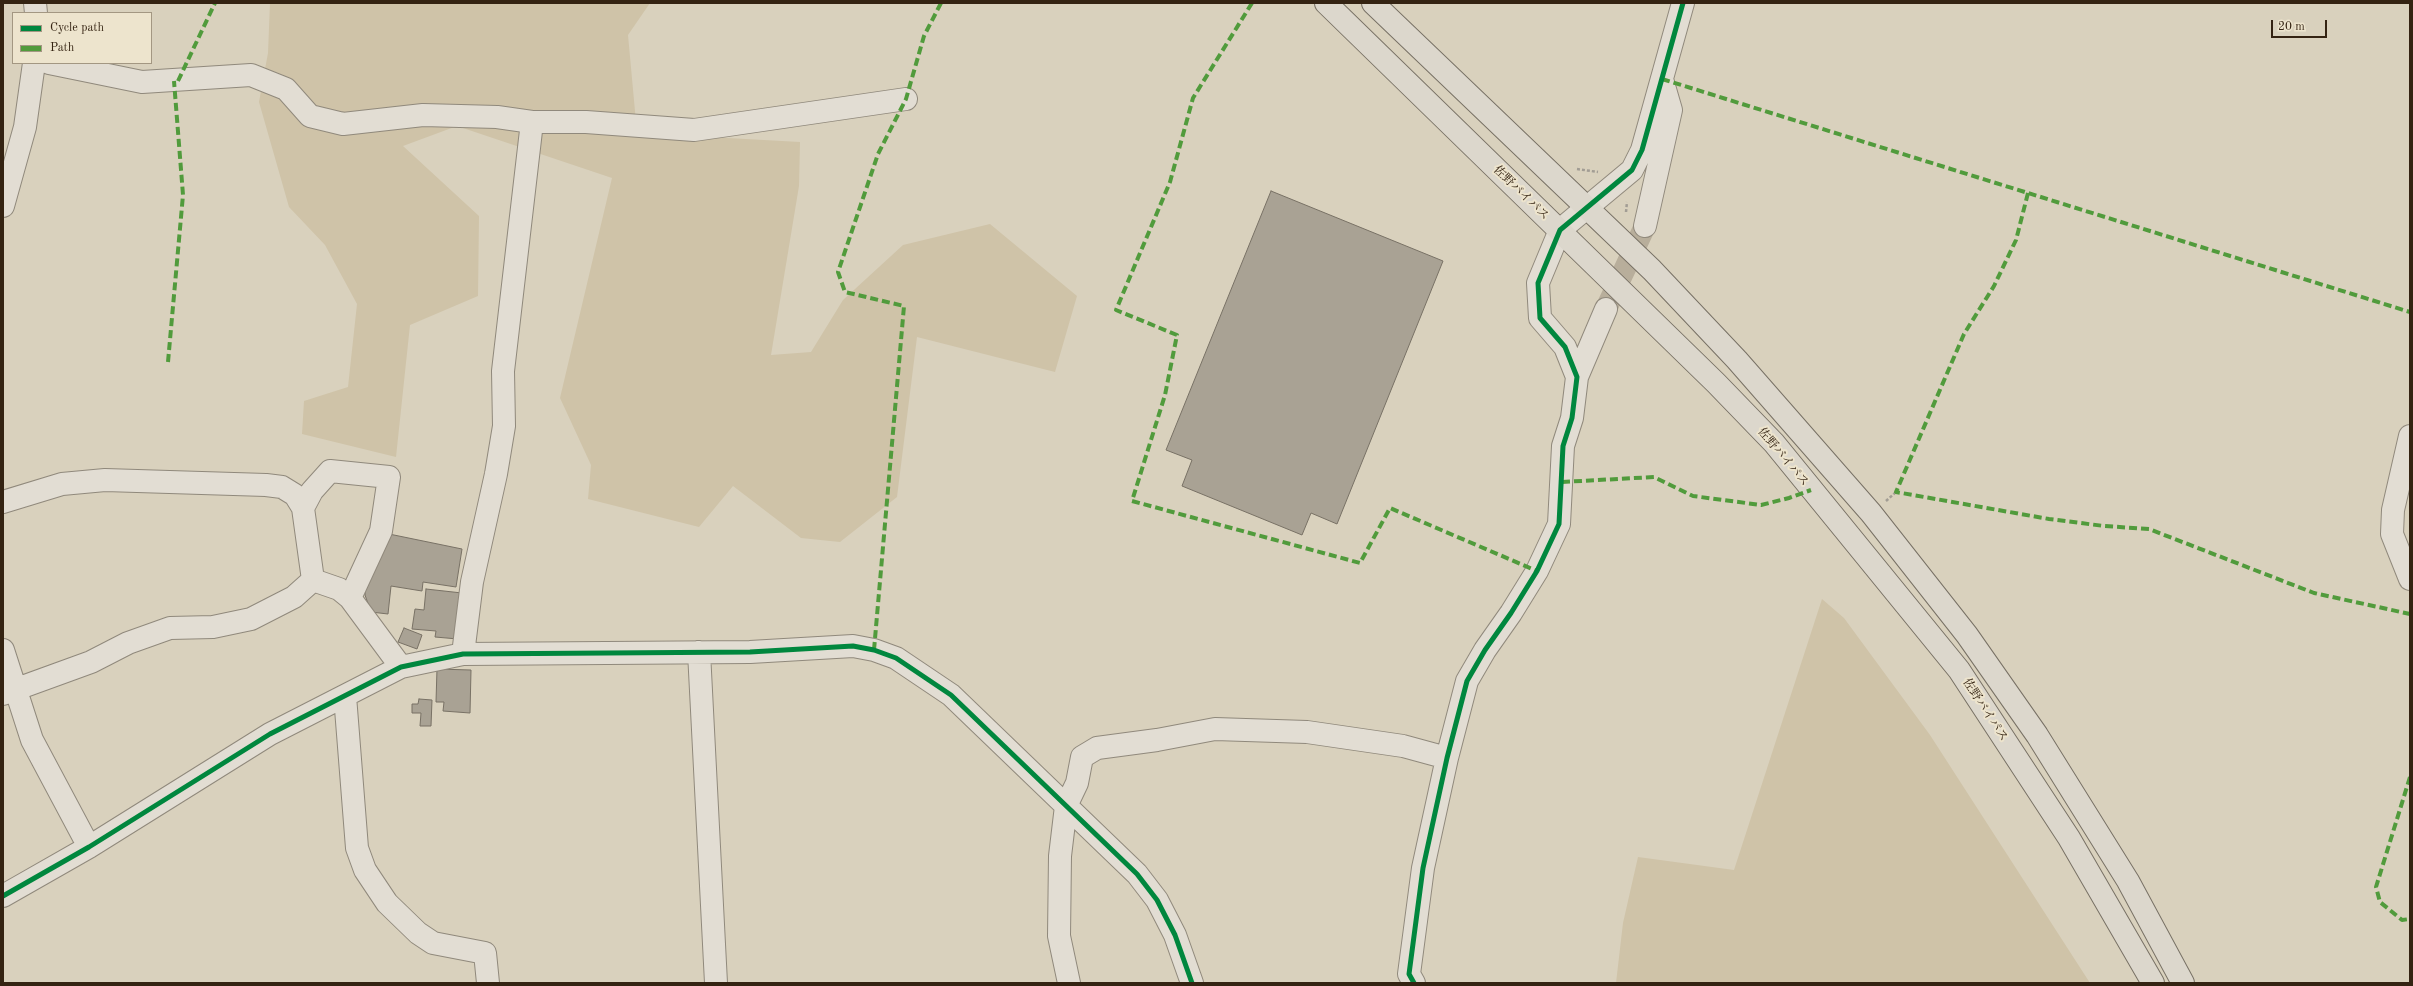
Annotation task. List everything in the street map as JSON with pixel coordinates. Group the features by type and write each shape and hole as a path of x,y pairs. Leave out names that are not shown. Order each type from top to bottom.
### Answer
{"highway":[{"name":"佐野バイパス","path":"1326,3 1716,383 1774,443 1959,670 2069,838 2153,983"},
{"path":"1373,3 1652,270 1737,360 1871,513 1968,636 2037,735 2128,881 2183,983"}],"street":[{"path":"1577,377 1565,347 1540,318 1538,283 1560,230 1632,170 1642,150 1683,3"},
{"path":"3,206 25,128 34,64"},
{"path":"54,64 142,82 251,75 286,89 310,116 343,124 423,115 497,117 532,122 586,122 694,130 906,99"},
{"path":"1645,226 1671,110 1662,79"},
{"path":"463,654 472,582 496,474 504,426 503,371 532,122"},
{"path":"1414,983 1409,974 1413,932 1423,868 1447,758 1467,681 1485,650 1511,614 1537,571 1559,524 1563,446 1572,418 1577,377 1606,309"},
{"path":"2410,436 2393,510 2392,534 2410,579"},
{"path":"303,508 312,491 330,471 389,477 381,531 350,598"},
{"path":"3,502 62,484 105,480 266,485 282,487 295,495 303,508 312,580"},
{"path":"312,580 339,589 350,598 401,667"},
{"path":"9,692 91,662 128,643 170,628 213,627 251,619 294,597 312,580"},
{"path":"3,896 89,847 270,734 401,667 463,654 750,652 853,646 874,650 896,658 951,695 1137,874 1157,900 1175,935 1192,983"},
{"path":"3,650 9,692 32,740 89,847"},
{"path":"699,652 716,983"},
{"path":"345,696 357,848 365,870 388,903 418,933 432,943 485,953 488,983"},
{"path":"1069,983 1059,936 1060,856 1066,806 1077,783 1082,757 1097,748 1157,740 1215,729 1307,732 1403,746 1447,758"}],"shaded area":[{"path":"270,3 650,3 628,35 637,133 800,142 799,186 771,355 811,352 843,300 903,245 990,224 1077,296 1055,372 917,337 897,497 840,542 801,538 733,486 699,527 588,499 591,465 560,398 612,178 457,126 403,146 479,216 478,296 410,325 396,457 302,434 304,401 348,387 357,304 325,245 289,207 259,102 268,53"},
{"path":"1822,599 1844,618 1930,735 2090,983 1616,983 1623,923 1638,857 1734,870"}],"building":[{"path":"1271,191 1443,261 1337,524 1311,513 1302,535 1182,486 1192,460 1166,450"},
{"path":"389,534 462,549 456,587 423,582 422,591 391,586 388,614 371,612 365,595 365,586"},
{"path":"426,589 462,593 458,639 435,637 436,631 412,629 415,609 424,610"},
{"path":"404,628 422,635 417,649 398,642"},
{"path":"437,669 471,670 470,713 443,711 444,702 436,702"},
{"path":"419,699 432,700 431,726 420,726 421,713 412,713 412,704 418,704"}],"tunnel":[{"path":"1606,309 1645,226"}],"marked path":[{"path":"178,81 215,3"},
{"path":"874,650 904,306 845,292 838,272 878,154 906,99 924,36 941,3"},
{"path":"1252,3 1193,98 1170,182 1116,310 1177,335 1165,395 1132,501 1360,563 1390,508 1537,571"},
{"path":"1662,79 2410,312"},
{"path":"168,362 183,195 174,81"},
{"path":"2028,193 2016,240 1994,286 1964,334 1896,492 2049,519 2104,526 2149,529 2314,593 2410,614"},
{"path":"1562,482 1654,477 1693,496 1761,505 1789,498 1811,490"},
{"path":"2410,777 2376,887 2380,902 2402,920 2410,919"}],"cycle path":[{"path":"1414,983 1409,974 1423,868 1447,758 1467,681 1485,650 1511,613 1537,571 1559,524 1563,446 1572,418 1577,377 1565,347 1540,318 1538,283 1560,230 1632,170 1642,150 1683,3"},
{"path":"3,896 89,847 270,734 401,667 463,654 750,652 853,646 874,650 896,658 951,695 1137,874 1157,900 1175,935 1192,983"}]}
